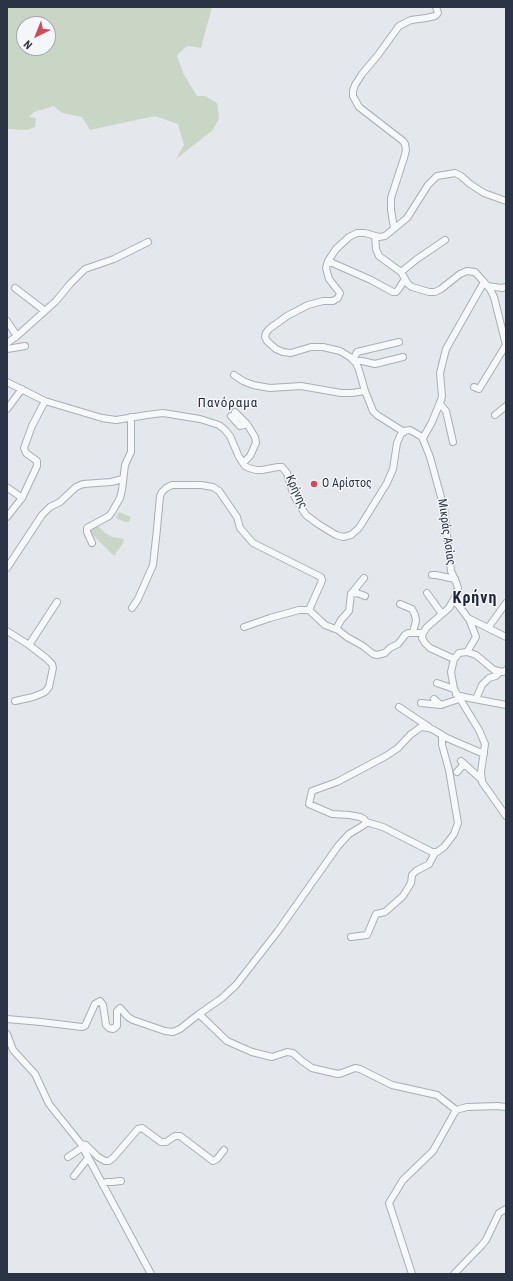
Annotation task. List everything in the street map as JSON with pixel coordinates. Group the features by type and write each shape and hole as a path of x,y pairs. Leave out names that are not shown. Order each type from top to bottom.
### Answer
{"street":[{"path":"394,228 390,198 404,158 406,148 405,144 358,107 353,96 353,91 362,74 399,26 411,20 436,16 438,11 436,7"},
{"path":"403,357 374,364 354,360 340,351 323,347 311,347 286,353 276,349 265,339 269,329 297,310 313,303 333,301 338,298 340,293 329,279 326,268 328,261 343,242 352,234 365,233 379,237 385,236 407,218 428,185 437,176 455,173 484,193 506,201"},
{"path":"375,236 376,249 379,256 401,272 410,287 435,292 441,289 456,276 467,270 477,273 486,284 494,297 506,345 479,389 474,387"},
{"path":"401,272 445,240"},
{"path":"7,343 18,336 62,296 70,284 85,269 114,259 148,242"},
{"path":"328,261 371,280 393,292 398,290 405,279"},
{"path":"486,284 502,288 506,287"},
{"path":"399,342 357,352 354,360 359,370 365,391 375,412 404,432 412,431 423,438 430,428 440,404 442,396 440,370 446,349 486,284"},
{"path":"15,288 45,311"},
{"path":"7,321 18,336"},
{"path":"7,349 24,346"},
{"path":"234,375 253,385 270,388 300,386 341,393 365,391"},
{"path":"7,382 45,401 107,420 163,414 213,422 225,430 230,436 243,463 250,456 256,443 255,437 248,424 233,414"},
{"path":"7,410 22,389"},
{"path":"7,517 22,498 38,465 36,461 26,453 24,448 32,426 45,401"},
{"path":"440,404 446,411 453,442"},
{"path":"495,415 506,406"},
{"path":"92,543 87,532 88,528 112,512 122,490 124,465 131,452 131,417"},
{"name":"Κρήνης","path":"243,463 249,468 256,470 278,466 282,468 287,473 293,493 306,515 313,521 339,536 346,536 351,535 362,524 388,483 393,468 397,441 400,435 404,432"},
{"name":"Μικράς Ασίας","path":"423,438 430,457 445,513 451,571 458,588 454,602"},
{"path":"7,568 42,514 50,507 60,502 76,487 82,484 111,482 123,479"},
{"path":"132,608 141,594 152,565 161,493 172,485 195,484 212,486 219,491 236,515 240,528 253,543 321,577 322,580 309,610"},
{"path":"8,488 22,498"},
{"path":"432,575 455,579"},
{"path":"336,629 340,621 349,611 351,594 364,578"},
{"path":"351,594 356,593 365,596"},
{"path":"427,593 442,614"},
{"path":"29,645 57,602"},
{"path":"454,659 427,646 423,639 423,633 429,625 454,602 469,619 476,637 468,652"},
{"path":"488,628 506,603"},
{"path":"400,604 412,609 415,615 416,621 413,632"},
{"path":"244,627 299,610 309,610 326,626 336,629 374,654 378,655 386,653 390,648 398,644 408,633 423,633"},
{"path":"469,619 506,637"},
{"path":"7,631 29,645 52,664 53,670 49,687 45,692 40,695 14,701"},
{"path":"499,672 494,670 476,655 468,652 459,653 454,659 451,672 456,694 485,742 486,746 481,772 482,780 487,790 506,816"},
{"path":"476,699 482,685 489,678 506,670"},
{"path":"437,683 464,697 506,705"},
{"path":"421,703 441,705 456,694"},
{"path":"434,699 441,705"},
{"path":"399,707 431,729"},
{"path":"435,852 432,852 383,827 366,822 359,816 332,814 309,805 312,792 342,780 386,756 401,745 410,735 425,727 484,754"},
{"path":"351,937 367,935 376,914 385,912 403,896 411,883 412,875 416,870 429,864 435,852 444,847 456,831 458,823 442,735"},
{"path":"457,772 462,763 482,780"},
{"path":"7,1019 84,1027 95,1004 100,1001 103,1005 106,1025 109,1028 113,1029 117,1026 117,1011 120,1008 133,1020 165,1031 173,1032 180,1029 222,998 236,985 338,846 349,834 364,825 366,822"},
{"path":"199,1014 227,1041 252,1052 272,1057 292,1052 312,1068 338,1074 355,1068 360,1069 392,1085 437,1095 456,1110"},
{"path":"7,1034 13,1050 35,1074 49,1104 82,1145 151,1274"},
{"path":"412,1274 389,1203 403,1180 433,1151 456,1110 467,1107 506,1107"},
{"path":"82,1145 86,1145 98,1157 105,1161 109,1161 138,1129 142,1128 161,1142 166,1142 175,1136 180,1136 213,1161 217,1159 224,1150"},
{"path":"68,1157 82,1145"},
{"path":"74,1176 88,1158"},
{"path":"102,1184 121,1181"},
{"path":"454,1274 486,1240 499,1213 506,1209"}],"green space":[{"path":"7,7 212,7 201,48 187,46 177,55 183,73 197,96 205,96 217,103 219,118 213,130 176,159 184,145 178,124 155,116 90,130 82,117 62,113 54,106 34,112 29,117 36,118 35,127 27,130 7,129"},
{"path":"119,512 131,517 129,522 116,518"},
{"path":"97,525 105,533 112,537 124,539 114,556 87,529"}],"place":[{"name":"Ο Αρίστος","path":"314,484"}],"district":[{"name":"Πανόραμα","path":"228,404"},
{"name":"Κρήνη","path":"475,599"}]}
